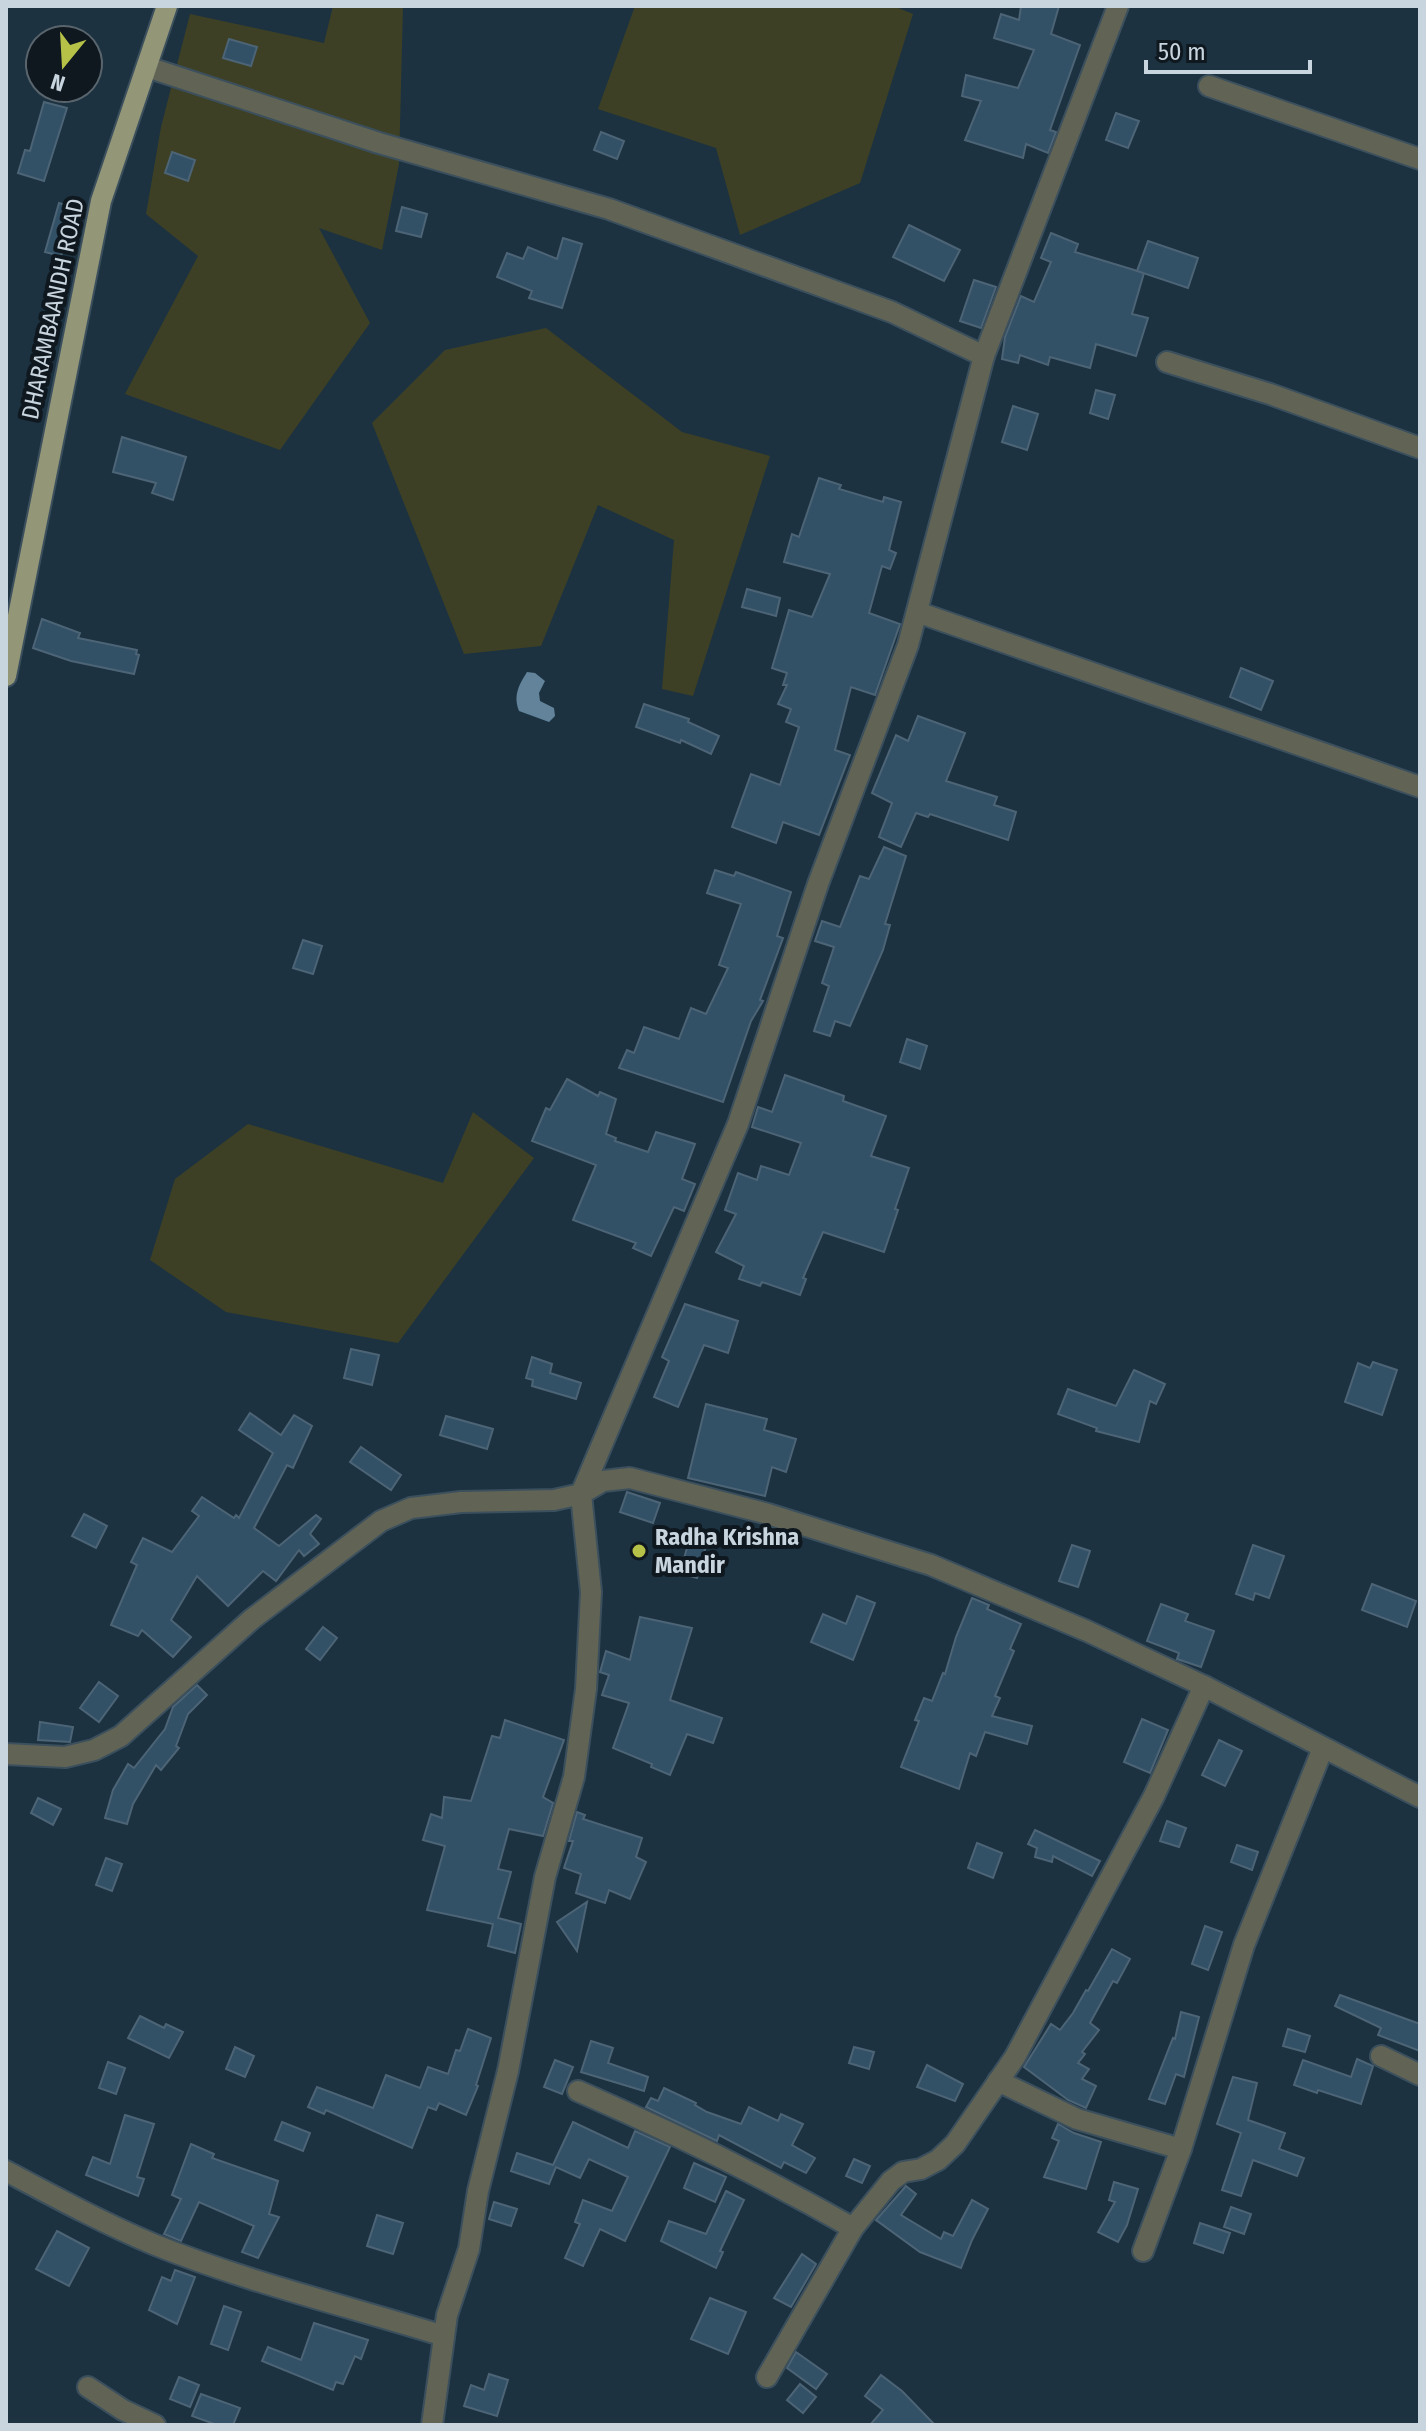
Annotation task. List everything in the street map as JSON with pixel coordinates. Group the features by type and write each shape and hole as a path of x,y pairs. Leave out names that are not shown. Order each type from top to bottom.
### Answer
{"main road":[{"name":"DHARAMBAANDH ROAD","path":"6,676 101,201 167,6"}],"street":[{"path":"432,2425 447,2315 469,2249 478,2191 508,2071 545,1877 574,1777 586,1689 591,1592 581,1494 738,1124 818,884 908,645 984,356 1118,6"},
{"path":"147,67 379,143 609,209 892,312 984,356"},
{"path":"1209,86 1420,159"},
{"path":"1167,362 1270,394 1420,448"},
{"path":"917,612 1420,787"},
{"path":"6,1754 65,1757 94,1750 121,1736 252,1619 381,1521 401,1512 461,1502 554,1500 581,1494 603,1481 630,1478 768,1514 931,1565 1087,1631 1204,1686 1420,1797"},
{"path":"767,2377 853,2228 891,2181 903,2172 921,2169 938,2160 955,2144 1015,2057 1147,1810 1204,1686"},
{"path":"1143,2251 1181,2149 1244,1945 1323,1748"},
{"path":"1381,2056 1420,2075"},
{"path":"998,2081 1077,2119 1181,2149"},
{"path":"578,2091 663,2128 853,2228"},
{"path":"6,2171 95,2218 155,2244 255,2280 444,2336"},
{"path":"88,2387 123,2410 155,2425"}],"green space":[{"path":"333,6 403,6 399,164 382,250 319,228 370,323 280,450 125,394 198,256 146,214 161,127 190,14 324,43"},
{"path":"635,6 894,6 913,14 860,183 740,235 716,148 598,109"},
{"path":"546,328 682,432 770,456 693,696 662,689 674,540 598,505 541,646 464,654 372,423 445,350"},
{"path":"473,1112 534,1158 398,1343 226,1312 150,1260 175,1179 248,1124 443,1183"}],"water":[{"path":"527,672 535,673 545,681 539,693 540,701 554,708 555,716 549,722 519,711 517,695"}],"building":[{"path":"1021,6 1059,6 1051,34 1080,45 1050,130 1056,132 1048,153 1026,144 1023,158 965,140 981,101 962,96 966,75 1018,88 1034,50 994,38 1001,14 1019,20"},
{"path":"229,39 257,47 251,66 223,58"},
{"path":"43,104 67,108 44,181 18,173 25,150 30,151"},
{"path":"1116,113 1139,121 1128,148 1106,140"},
{"path":"601,132 624,141 617,159 594,150"},
{"path":"172,152 195,160 188,181 165,173"},
{"path":"59,203 76,208 61,256 45,252"},
{"path":"402,207 427,214 421,237 396,231"},
{"path":"909,225 960,250 944,281 893,257"},
{"path":"1051,233 1078,244 1075,252 1144,273 1132,314 1148,318 1136,356 1096,344 1090,368 1050,357 1048,365 1020,355 1018,363 1002,359 1005,337 1021,296 1034,302 1051,262 1041,258"},
{"path":"563,238 582,244 562,308 529,298 532,291 497,277 507,253 523,259 528,247 557,259"},
{"path":"1148,241 1198,258 1188,288 1137,271"},
{"path":"974,280 996,287 981,328 960,321"},
{"path":"1096,390 1115,395 1108,419 1090,413"},
{"path":"1013,406 1038,414 1027,450 1002,442"},
{"path":"122,437 186,457 173,500 152,493 156,483 113,472"},
{"path":"819,478 841,485 839,489 883,502 884,497 901,502 889,550 896,553 890,569 882,566 869,613 900,624 875,695 851,687 835,750 850,755 819,835 783,822 776,843 732,827 751,774 780,785 799,727 786,722 791,709 778,704 787,685 783,685 787,673 772,668 789,610 812,617 830,574 784,562 792,534 799,537"},
{"path":"747,589 780,598 776,616 742,607"},
{"path":"42,619 80,633 78,638 137,650 136,654 139,655 134,674 71,661 33,648"},
{"path":"1241,668 1273,681 1261,710 1230,697"},
{"path":"644,704 689,719 688,722 719,736 711,754 681,740 680,743 636,727"},
{"path":"918,716 965,733 946,781 997,797 994,805 1016,812 1008,840 930,814 928,817 916,813 901,847 879,837 892,803 872,793 896,735 908,741"},
{"path":"884,847 906,856 885,924 890,925 883,950 850,1026 835,1021 830,1036 814,1031 829,986 822,983 834,947 815,941 822,921 840,927 860,876 869,879"},
{"path":"715,870 734,876 736,872 791,892 777,936 783,938 760,1000 763,1001 751,1021 723,1102 619,1068 627,1050 634,1053 644,1027 679,1039 691,1008 706,1014 728,968 719,965 741,904 707,893"},
{"path":"303,940 322,946 313,974 293,968"},
{"path":"907,1039 927,1046 920,1069 900,1062"},
{"path":"785,1075 844,1096 843,1101 886,1116 871,1156 909,1168 884,1252 823,1232 803,1278 806,1279 800,1295 762,1282 760,1286 739,1279 744,1266 716,1252 736,1214 725,1210 738,1173 757,1180 761,1166 789,1175 801,1143 752,1127 758,1107 772,1112"},
{"path":"567,1079 598,1096 600,1092 616,1099 606,1134 616,1138 615,1141 648,1152 656,1132 695,1144 682,1179 695,1184 684,1211 674,1207 651,1256 633,1248 636,1243 573,1220 596,1165 532,1141 546,1108 550,1110"},
{"path":"685,1304 738,1321 728,1353 704,1345 678,1407 654,1397 669,1361 662,1357"},
{"path":"351,1349 379,1355 372,1385 344,1378"},
{"path":"532,1357 552,1364 550,1373 581,1383 576,1399 532,1386 533,1380 526,1378"},
{"path":"1373,1362 1397,1370 1382,1415 1345,1402 1358,1363 1370,1368"},
{"path":"1134,1370 1165,1384 1156,1404 1150,1401 1139,1442 1096,1431 1097,1428 1058,1414 1068,1389 1116,1406"},
{"path":"706,1404 767,1419 764,1430 796,1439 786,1472 772,1467 765,1496 688,1478"},
{"path":"250,1413 281,1435 294,1415 312,1426 293,1468 287,1465 254,1528 279,1546 316,1515 321,1519 310,1534 319,1544 304,1556 299,1550 276,1581 263,1571 228,1606 197,1576 171,1620 191,1637 173,1657 142,1630 138,1636 111,1625 137,1565 131,1562 143,1538 172,1552 199,1516 192,1511 202,1497 234,1518 236,1515 239,1518 273,1453 239,1430"},
{"path":"446,1416 493,1429 487,1449 440,1435"},
{"path":"361,1447 401,1475 391,1490 350,1462"},
{"path":"627,1492 660,1503 653,1523 620,1512"},
{"path":"84,1514 107,1526 96,1548 72,1536"},
{"path":"690,1537 707,1542 697,1578 680,1573"},
{"path":"1072,1545 1090,1551 1078,1587 1059,1581"},
{"path":"1253,1545 1284,1556 1269,1598 1255,1593 1253,1600 1236,1594"},
{"path":"1372,1584 1416,1601 1407,1627 1362,1610"},
{"path":"857,1596 875,1603 853,1660 811,1642 823,1614 846,1624"},
{"path":"972,1598 989,1605 987,1609 1021,1624 1010,1649 1014,1651 995,1696 1000,1698 992,1716 1032,1726 1027,1744 985,1732 976,1756 970,1753 959,1789 901,1767 919,1721 915,1720 924,1698 932,1701 945,1674"},
{"path":"1161,1604 1188,1614 1185,1621 1214,1631 1201,1667 1177,1659 1179,1653 1147,1641"},
{"path":"640,1617 692,1628 670,1700 722,1718 713,1743 687,1734 670,1775 613,1748 629,1703 602,1695 609,1675 600,1672 606,1651 630,1660"},
{"path":"323,1627 337,1638 320,1660 306,1649"},
{"path":"99,1682 118,1696 99,1722 80,1708"},
{"path":"197,1685 207,1695 188,1714 176,1746 179,1748 161,1770 156,1765 133,1804 127,1824 105,1818 113,1790 128,1764 134,1768 165,1729 173,1707"},
{"path":"1142,1719 1168,1730 1150,1773 1124,1762"},
{"path":"505,1720 564,1740 543,1797 553,1803 543,1836 509,1829 498,1869 511,1872 498,1918 521,1924 515,1953 488,1946 493,1924 427,1910 445,1846 423,1840 431,1814 442,1818 444,1797 471,1801 492,1736 500,1738"},
{"path":"40,1722 73,1727 70,1742 38,1740"},
{"path":"1219,1740 1242,1751 1225,1786 1202,1775"},
{"path":"38,1798 61,1809 53,1825 31,1813"},
{"path":"577,1812 585,1815 583,1819 642,1838 636,1857 646,1862 630,1899 609,1890 605,1903 576,1893 581,1874 564,1868 573,1841 569,1841"},
{"path":"1167,1821 1186,1828 1179,1847 1160,1841"},
{"path":"1035,1830 1100,1861 1092,1876 1053,1856 1052,1862 1035,1857 1037,1848 1028,1844"},
{"path":"977,1843 1002,1853 993,1878 968,1868"},
{"path":"1237,1845 1258,1852 1252,1870 1231,1862"},
{"path":"106,1858 122,1864 112,1891 96,1885"},
{"path":"587,1902 577,1951 557,1922"},
{"path":"1205,1926 1222,1932 1208,1970 1192,1964"},
{"path":"1112,1949 1130,1959 1117,1983 1113,1981 1090,2023 1099,2030 1082,2052 1085,2054 1078,2063 1089,2069 1082,2079 1096,2086 1086,2108 1068,2100 1024,2067 1051,2024 1060,2030 1073,2013"},
{"path":"1340,1995 1420,2024 1420,2051 1378,2035 1381,2028 1335,2006"},
{"path":"1181,2012 1199,2017 1184,2077 1176,2074 1165,2104 1149,2099 1175,2039"},
{"path":"140,2016 164,2028 166,2024 183,2032 169,2058 128,2038"},
{"path":"468,2029 491,2038 478,2086 466,2115 439,2103 436,2110 428,2107 412,2148 326,2110 324,2114 308,2107 317,2087 373,2108 386,2075 420,2088 428,2067 448,2074 456,2050 460,2051"},
{"path":"1288,2029 1310,2036 1305,2052 1283,2046"},
{"path":"591,2041 613,2048 608,2063 648,2077 644,2091 581,2072"},
{"path":"235,2047 254,2056 245,2077 226,2069"},
{"path":"854,2047 874,2052 869,2069 849,2063"},
{"path":"1357,2059 1373,2066 1361,2104 1294,2085 1303,2060 1351,2077"},
{"path":"555,2060 573,2067 562,2094 544,2087"},
{"path":"108,2062 125,2068 116,2094 99,2088"},
{"path":"927,2065 963,2084 955,2101 917,2087"},
{"path":"1233,2077 1257,2083 1248,2120 1285,2133 1279,2149 1304,2158 1297,2176 1253,2160 1241,2196 1222,2190 1241,2133 1217,2124"},
{"path":"664,2088 696,2103 707,2112 741,2124 749,2107 778,2121 781,2114 803,2124 792,2145 815,2158 806,2173 784,2162 781,2168 719,2135 717,2141 646,2107 651,2098 658,2101"},
{"path":"125,2115 154,2124 137,2177 144,2179 138,2196 86,2175 93,2157 110,2164"},
{"path":"282,2122 310,2133 303,2151 275,2140"},
{"path":"573,2122 628,2148 635,2131 670,2147 625,2241 600,2229 583,2266 565,2258 580,2224 575,2222 583,2200 612,2211 628,2177 589,2159 580,2178 556,2167 549,2184 511,2171 517,2153 553,2165"},
{"path":"1058,2124 1101,2142 1086,2189 1044,2177 1059,2141 1052,2138"},
{"path":"191,2144 214,2154 212,2158 278,2181 269,2214 279,2217 258,2258 242,2252 254,2226 199,2202 181,2241 164,2234 181,2199 172,2195"},
{"path":"854,2159 870,2166 862,2183 846,2176"},
{"path":"694,2163 726,2177 715,2202 684,2188"},
{"path":"1114,2182 1138,2189 1127,2225 1118,2242 1098,2232 1115,2202 1109,2200"},
{"path":"906,2186 916,2194 901,2215 941,2239 944,2232 953,2236 972,2200 988,2209 961,2268 920,2252 876,2220"},
{"path":"726,2191 744,2200 720,2251 723,2252 716,2268 661,2241 669,2221 706,2234"},
{"path":"494,2202 517,2209 511,2226 489,2219"},
{"path":"1231,2207 1251,2214 1244,2234 1224,2227"},
{"path":"377,2215 403,2223 393,2254 367,2246"},
{"path":"1200,2223 1230,2233 1223,2253 1194,2243"},
{"path":"57,2231 89,2248 69,2286 36,2269"},
{"path":"802,2254 816,2264 791,2307 774,2298"},
{"path":"175,2270 195,2277 177,2324 149,2310 162,2277 171,2281"},
{"path":"710,2298 746,2312 728,2354 691,2339"},
{"path":"224,2306 241,2312 228,2350 211,2344"},
{"path":"314,2323 368,2340 361,2359 355,2356 343,2384 336,2382 333,2390 262,2361 268,2347 301,2360"},
{"path":"796,2352 827,2374 816,2389 787,2368"},
{"path":"489,2374 508,2380 497,2416 464,2406 471,2385 484,2390"},
{"path":"881,2375 902,2391 935,2425 870,2425 883,2410 865,2396"},
{"path":"179,2377 199,2385 190,2407 170,2399"},
{"path":"800,2384 816,2397 803,2413 787,2400"},
{"path":"201,2394 240,2408 233,2425 217,2425 192,2416"}],"place":[{"name":"Radha Krishna Mandir","path":"639,1551"}]}
